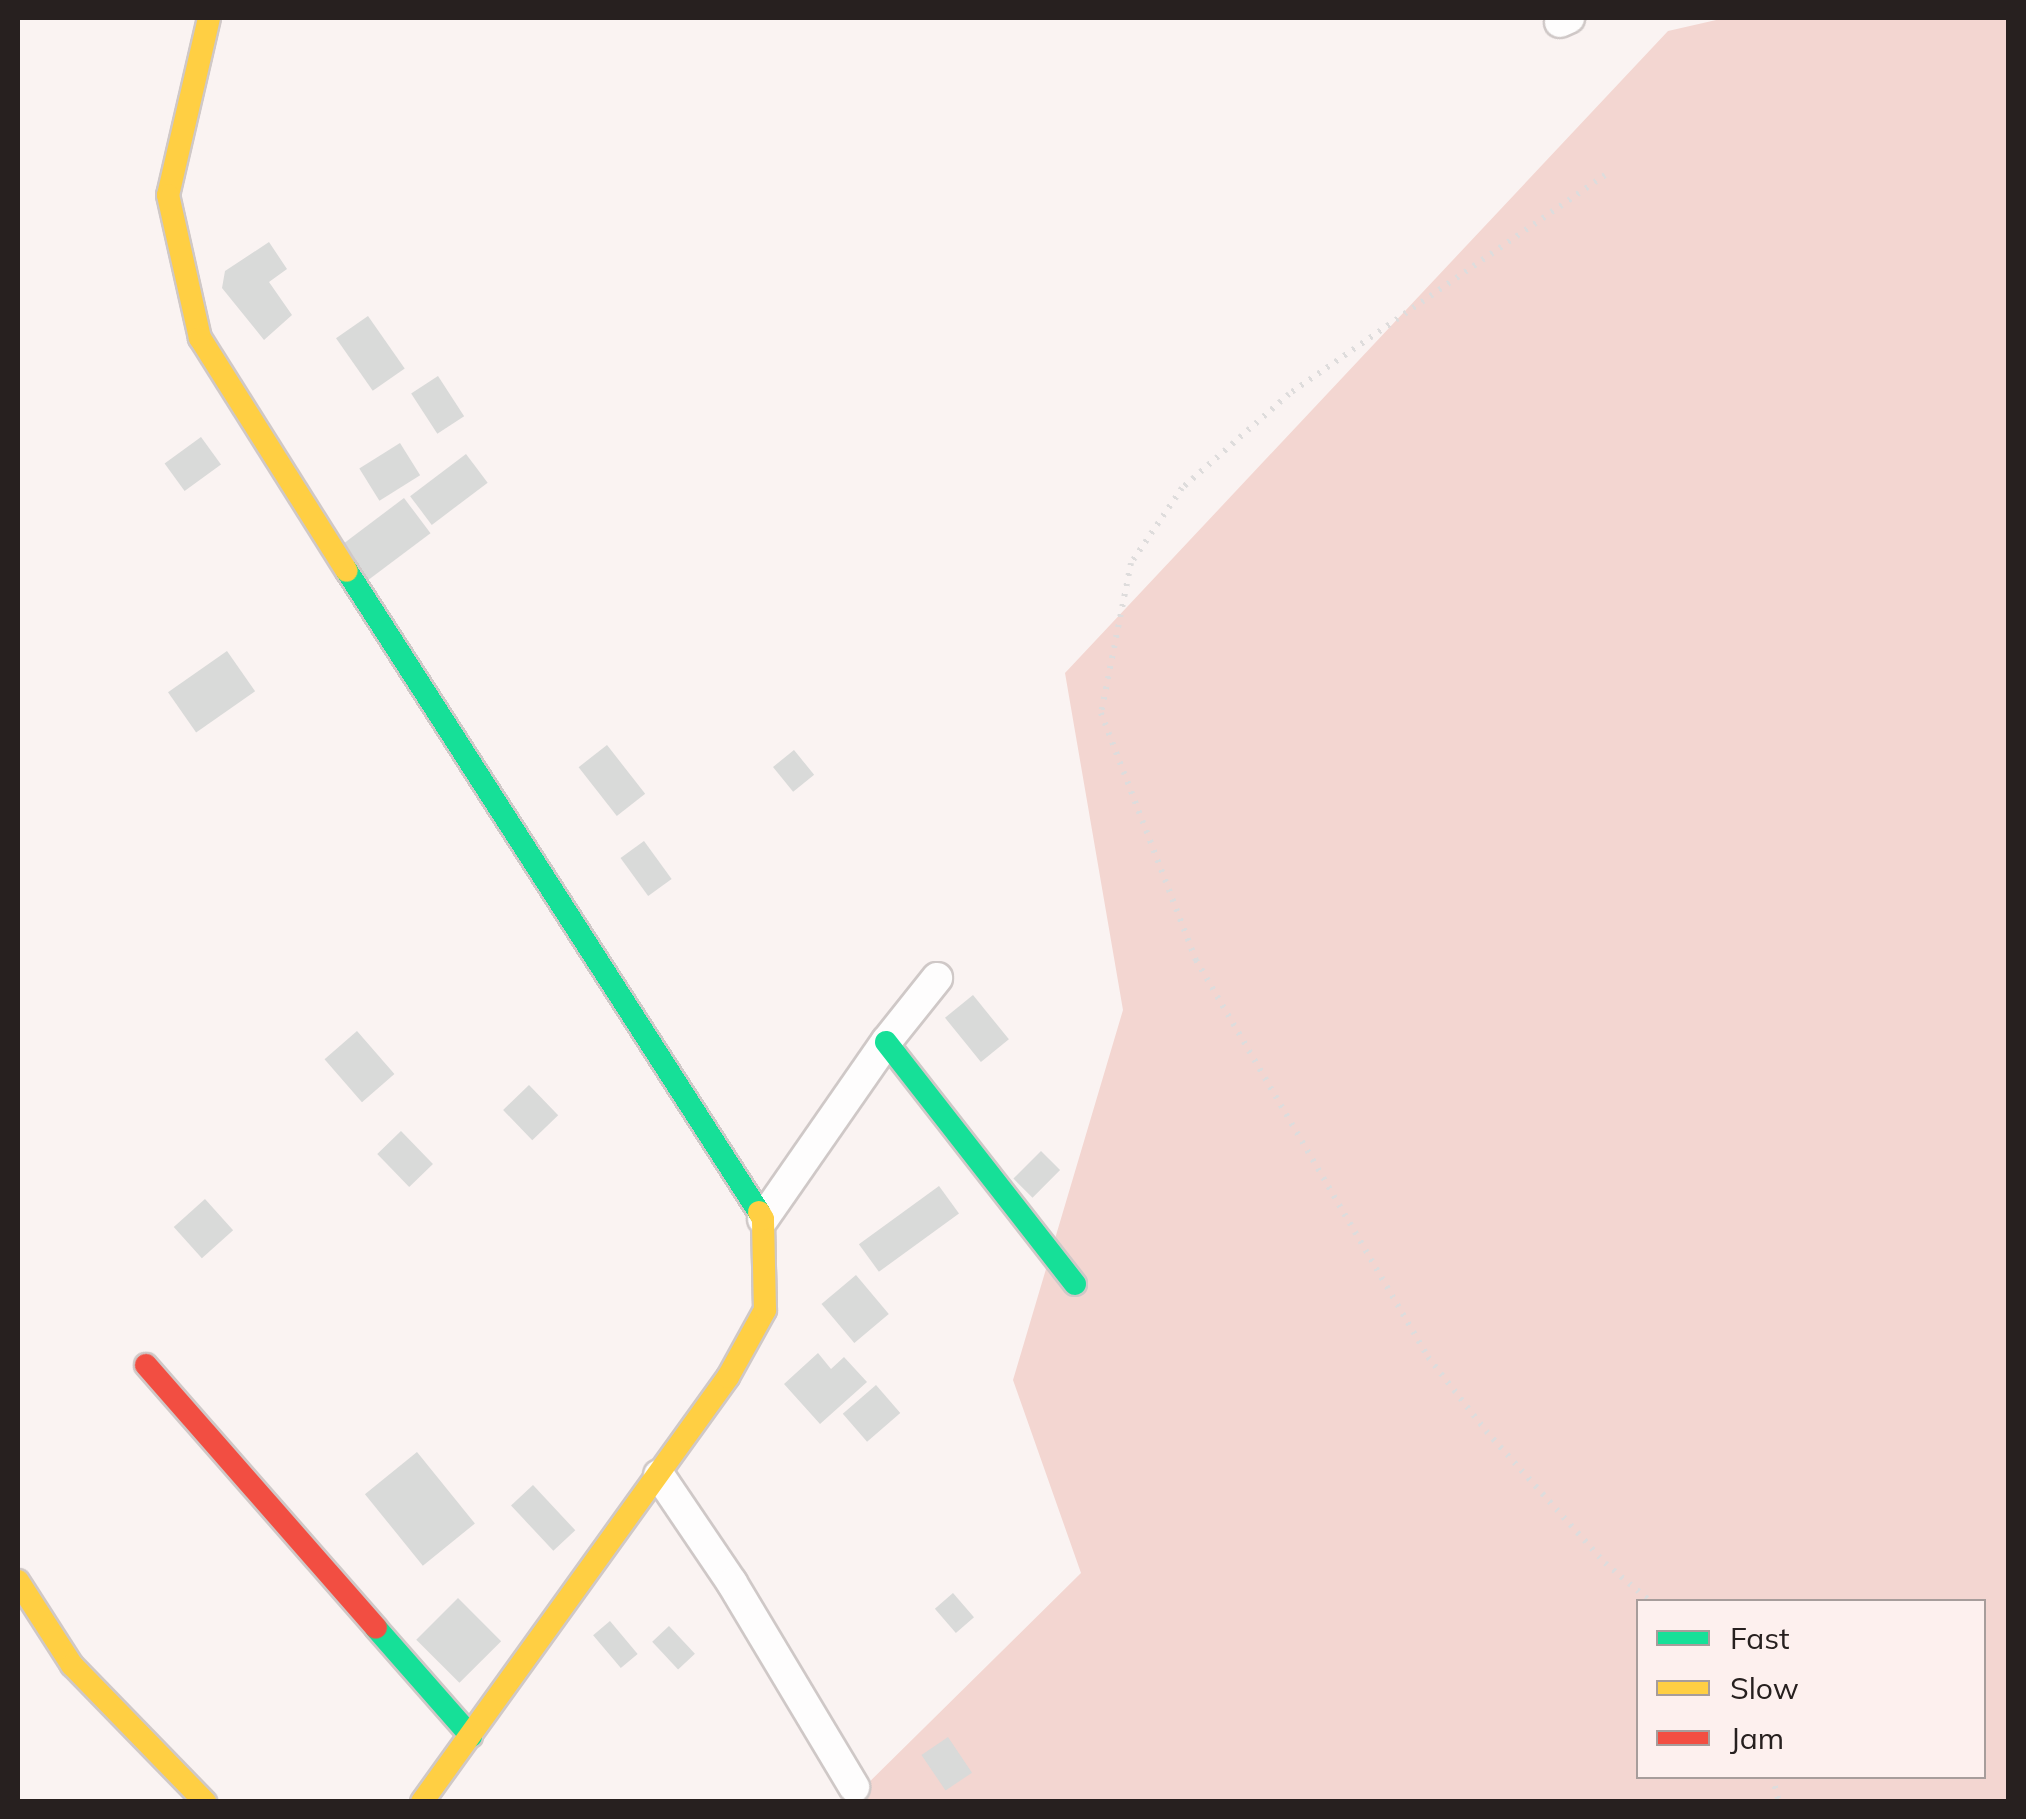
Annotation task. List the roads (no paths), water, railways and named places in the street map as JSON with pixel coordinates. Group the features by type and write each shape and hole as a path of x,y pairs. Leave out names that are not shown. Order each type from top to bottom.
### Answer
{"street":[{"path":"210,18 168,195 200,338 492,803 763,1220 765,1310 728,1377 422,1802"},
{"path":"763,1220 886,1042 938,978"},
{"path":"886,1042 1075,1284"},
{"path":"146,1364 471,1736"},
{"path":"659,1475 732,1583 854,1787"},
{"path":"18,1580 72,1665 205,1802"}]}
